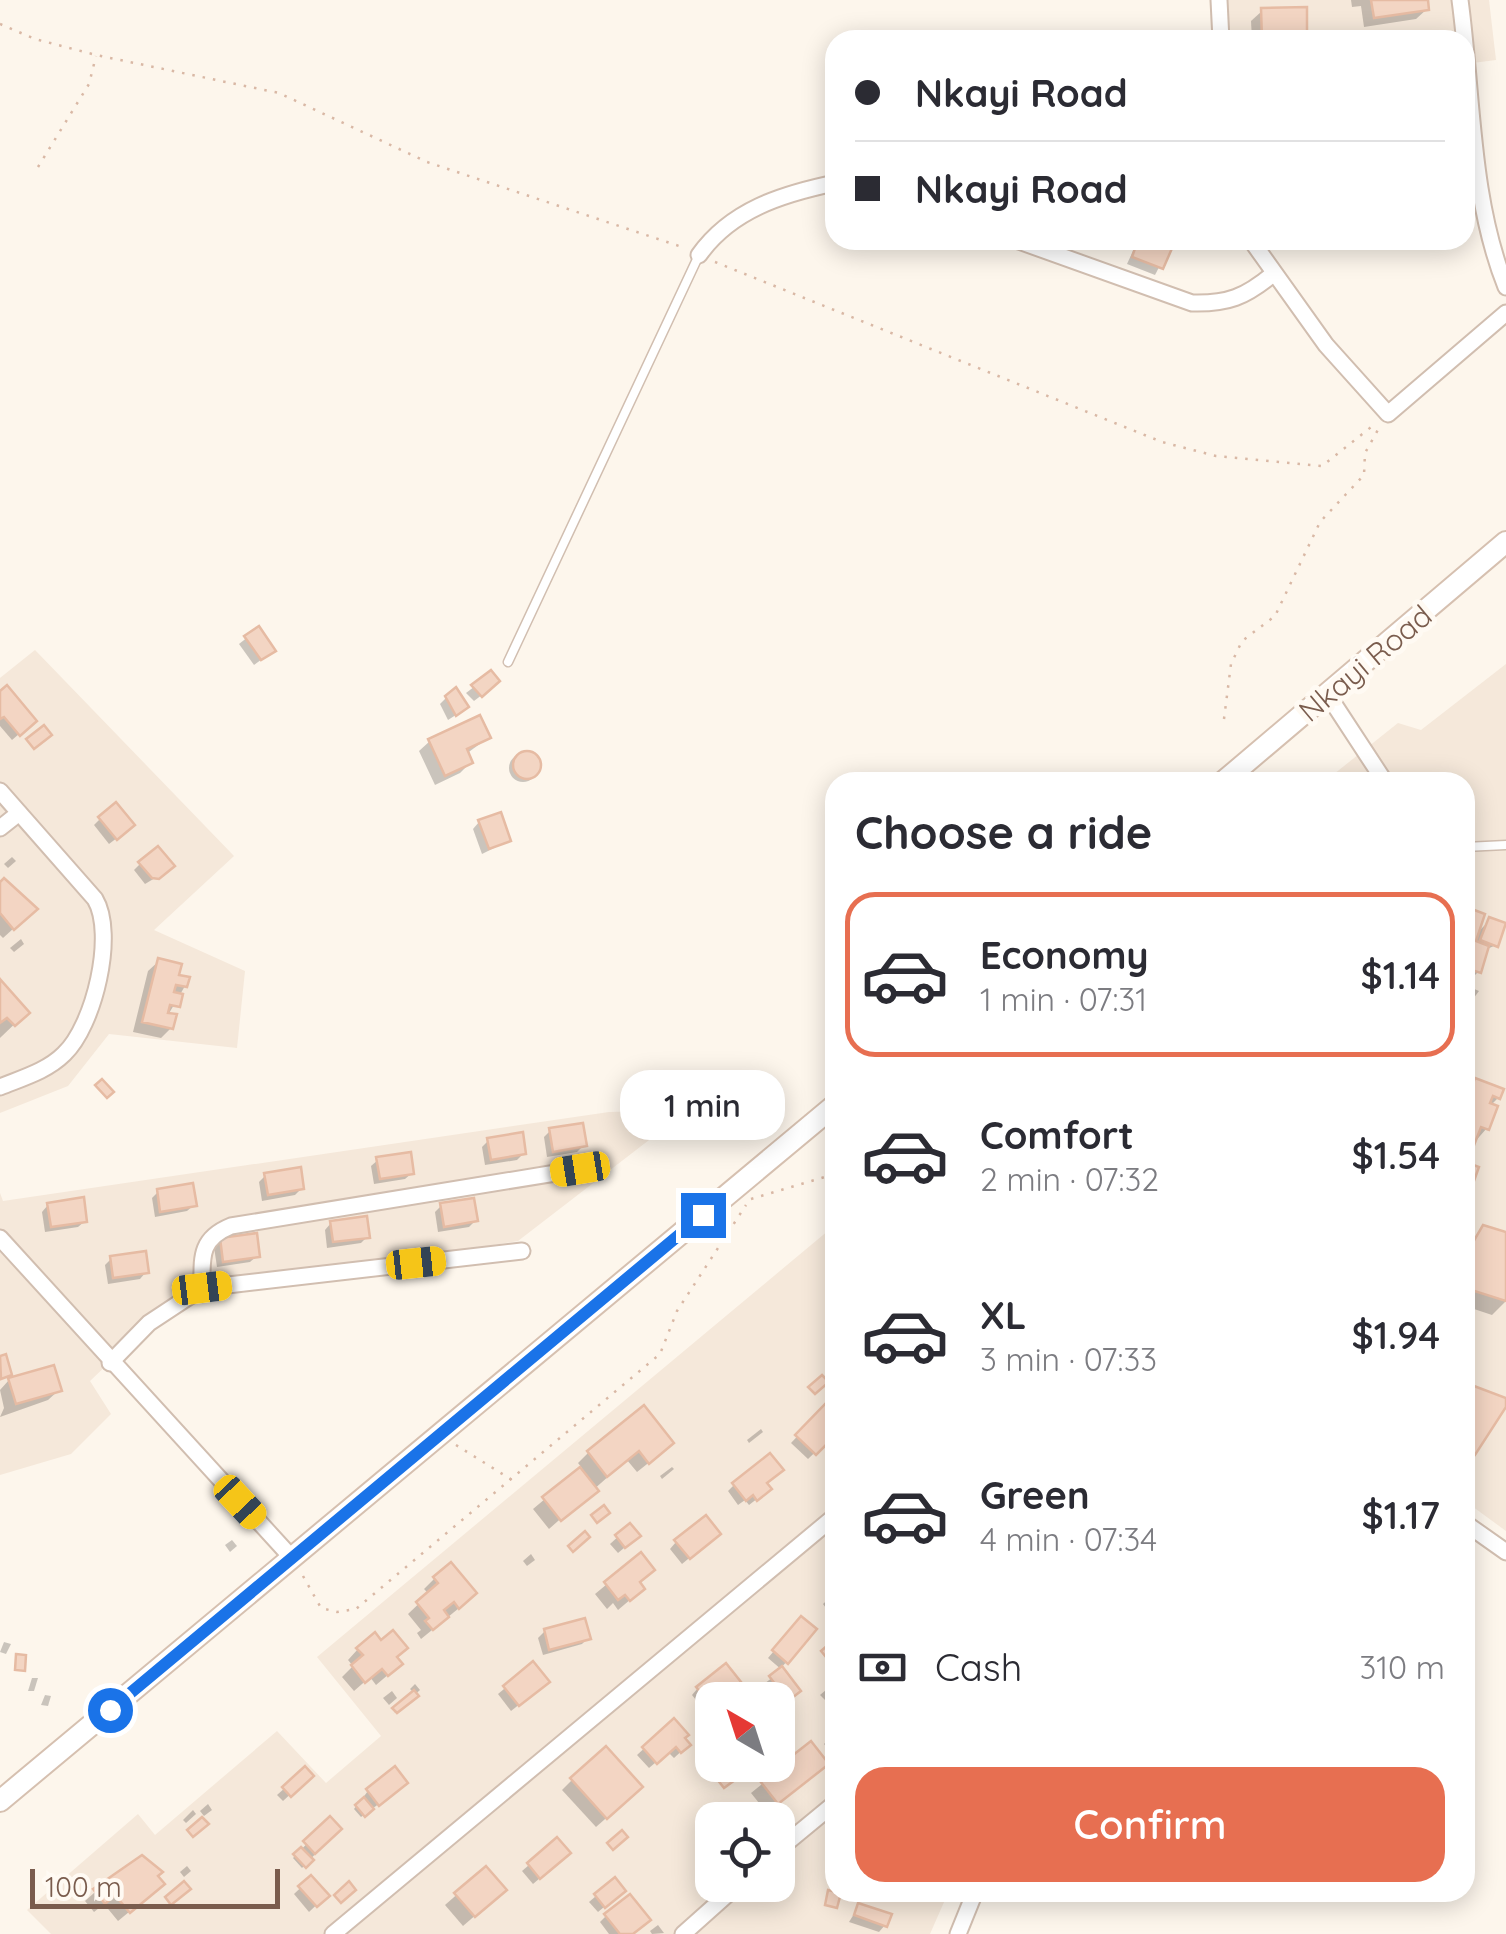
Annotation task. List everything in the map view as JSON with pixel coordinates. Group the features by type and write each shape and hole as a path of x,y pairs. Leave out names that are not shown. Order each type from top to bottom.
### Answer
{"main road":[{"name":"Nkayi Road","path":"1234,772 1506,542"},
{"path":"0,1802 438,1433 741,1195 825,1115"}],"street":[{"path":"1220,0 1220,30"},
{"path":"1460,0 1463,30"},
{"path":"1475,145 1487,232 1506,287"},
{"path":"698,255 716,232 771,199 825,186"},
{"path":"1044,250 1192,303 1219,304 1245,298 1272,274"},
{"path":"1256,250 1326,345 1388,414 1506,313"},
{"path":"1328,695 1378,772"},
{"path":"0,791 95,898 105,915 107,932 92,996 73,1043 54,1062 0,1087"},
{"path":"0,828 19,813"},
{"path":"202,1288 202,1249 211,1236 230,1226 580,1169"},
{"path":"0,1238 110,1364 292,1558"},
{"path":"110,1364 148,1322 202,1288 522,1250"},
{"path":"333,1934 825,1524"},
{"path":"1475,1529 1504,1546"},
{"path":"795,1836 825,1811"},
{"path":"683,1934 719,1902"},
{"path":"958,1934 971,1902"}],"lane":[{"path":"508,662 698,255"},
{"path":"1475,846 1506,845"}],"path":[{"path":"38,167 90,84 96,55"},
{"path":"1224,719 1232,664 1242,641 1276,616 1320,522 1364,475 1365,454 1388,414"},
{"path":"292,1558 321,1608 338,1612 356,1609 660,1354 676,1311 741,1195 825,1176"},
{"path":"438,1433 512,1480"}],"shaded area":[{"path":"1224,0 1489,0 1496,60 1475,63 1475,30 1228,30"},
{"path":"35,650 234,856 154,930 245,971 237,1048 109,1034 68,1086 0,1113 0,678"},
{"path":"1506,664 1506,1531 1475,1508 1475,772 1337,772 1398,723 1421,730"},
{"path":"688,1110 518,1241 176,1299 90,1381 111,1414 71,1454 0,1475 0,1193 3,1201 609,1112"},
{"path":"825,1233 825,1902 944,1902 930,1934 51,1934 27,1910 138,1814 155,1835 277,1731 326,1783 381,1736 317,1657"}],"building":[{"path":"1371,0 1428,0 1429,10 1374,18"},
{"path":"1307,7 1307,30 1262,30 1261,8"},
{"path":"1134,250 1171,250 1163,269 1132,257"},
{"path":"259,626 276,651 261,660 244,636"},
{"path":"491,670 500,681 482,697 471,685"},
{"path":"7,685 37,721 20,736 4,717 0,719 0,691"},
{"path":"456,687 469,707 456,716 445,696"},
{"path":"480,715 491,738 467,749 473,763 445,776 428,739"},
{"path":"44,725 52,735 34,749 26,739"},
{"path":"527,751 537,755 541,765 537,775 527,779 517,775 513,765 517,755"},
{"path":"116,802 135,825 117,840 98,817"},
{"path":"501,812 511,841 489,849 478,820"},
{"path":"158,846 175,866 159,879 152,878 138,862"},
{"path":"4,878 38,909 14,930 0,913 0,882"},
{"path":"1475,910 1485,914 1476,941 1489,946 1481,973 1475,971"},
{"path":"1489,917 1506,923 1498,947 1480,940"},
{"path":"158,958 182,964 179,975 190,977 187,987 176,985 174,992 183,994 180,1007 170,1005 168,1013 177,1014 173,1029 142,1022"},
{"path":"0,979 30,1013 15,1026 7,1018 0,1023"},
{"path":"1475,1078 1504,1089 1500,1099 1493,1096 1490,1103 1498,1106 1489,1130 1481,1127 1475,1143"},
{"path":"102,1079 114,1092 107,1098 95,1085"},
{"path":"583,1123 587,1146 553,1152 549,1128"},
{"path":"523,1132 526,1154 491,1160 487,1138"},
{"path":"411,1152 414,1174 380,1179 376,1157"},
{"path":"301,1167 304,1189 268,1195 264,1173"},
{"path":"193,1183 197,1206 160,1212 157,1189"},
{"path":"84,1197 87,1222 51,1227 47,1203"},
{"path":"474,1198 478,1221 444,1227 440,1203"},
{"path":"367,1216 370,1238 333,1242 330,1221"},
{"path":"1483,1225 1506,1232 1506,1301 1475,1291 1475,1239"},
{"path":"257,1233 260,1257 223,1262 220,1238"},
{"path":"146,1251 149,1273 113,1278 110,1256"},
{"path":"6,1354 12,1375 1,1379 0,1356"},
{"path":"54,1365 62,1391 16,1404 8,1378"},
{"path":"822,1375 825,1378 825,1385 815,1394 808,1387"},
{"path":"1475,1386 1506,1398 1506,1407 1475,1455"},
{"path":"825,1404 825,1446 816,1455 795,1435"},
{"path":"644,1405 674,1443 649,1464 639,1451 607,1477 587,1451"},
{"path":"770,1453 784,1470 767,1483 772,1489 757,1501 753,1495 746,1501 732,1483"},
{"path":"580,1467 599,1491 561,1521 542,1497"},
{"path":"604,1505 610,1513 597,1523 591,1515"},
{"path":"706,1515 721,1534 690,1559 674,1540"},
{"path":"630,1523 641,1536 625,1548 615,1535"},
{"path":"585,1531 590,1537 573,1552 568,1546"},
{"path":"641,1552 655,1570 640,1582 645,1589 630,1601 625,1595 618,1600 604,1582"},
{"path":"451,1562 477,1593 459,1609 454,1602 444,1610 449,1617 433,1630 416,1602 438,1583 433,1577"},
{"path":"801,1616 817,1629 788,1664 772,1650"},
{"path":"585,1618 591,1639 549,1650 544,1629"},
{"path":"393,1630 408,1648 397,1657 403,1664 388,1676 382,1669 365,1683 351,1665 363,1655 356,1648 375,1632 381,1640"},
{"path":"16,1654 26,1655 25,1671 15,1670"},
{"path":"533,1661 550,1682 519,1706 503,1686"},
{"path":"726,1663 741,1682 702,1682"},
{"path":"782,1666 794,1682 774,1682 769,1676"},
{"path":"414,1690 419,1696 397,1713 392,1708"},
{"path":"674,1718 689,1735 685,1738 691,1745 681,1753 676,1747 657,1764 642,1747"},
{"path":"811,1741 825,1759 825,1767 776,1802 761,1782 795,1782 795,1754"},
{"path":"606,1746 643,1787 607,1819 570,1778"},
{"path":"305,1766 314,1776 291,1797 282,1787"},
{"path":"395,1766 408,1783 379,1806 366,1789"},
{"path":"364,1797 374,1809 365,1817 355,1805"},
{"path":"330,1816 342,1829 315,1854 303,1841"},
{"path":"202,1817 209,1824 193,1837 187,1830"},
{"path":"622,1830 628,1837 613,1850 607,1843"},
{"path":"557,1837 571,1853 540,1879 527,1863"},
{"path":"301,1847 314,1860 306,1868 293,1854"},
{"path":"142,1855 163,1872 158,1876 165,1884 130,1913 115,1895 105,1904 93,1889"},
{"path":"486,1866 507,1890 475,1917 454,1893"},
{"path":"311,1875 330,1896 317,1907 298,1886"},
{"path":"615,1877 626,1891 605,1908 594,1894"},
{"path":"184,1881 191,1889 171,1905 165,1897"},
{"path":"349,1881 356,1890 341,1903 334,1895"},
{"path":"630,1894 651,1920 633,1934 620,1934 604,1914"},
{"path":"858,1903 892,1914 887,1927 854,1915"}],"route":[{"path":"110,1710 703,1215"}]}
